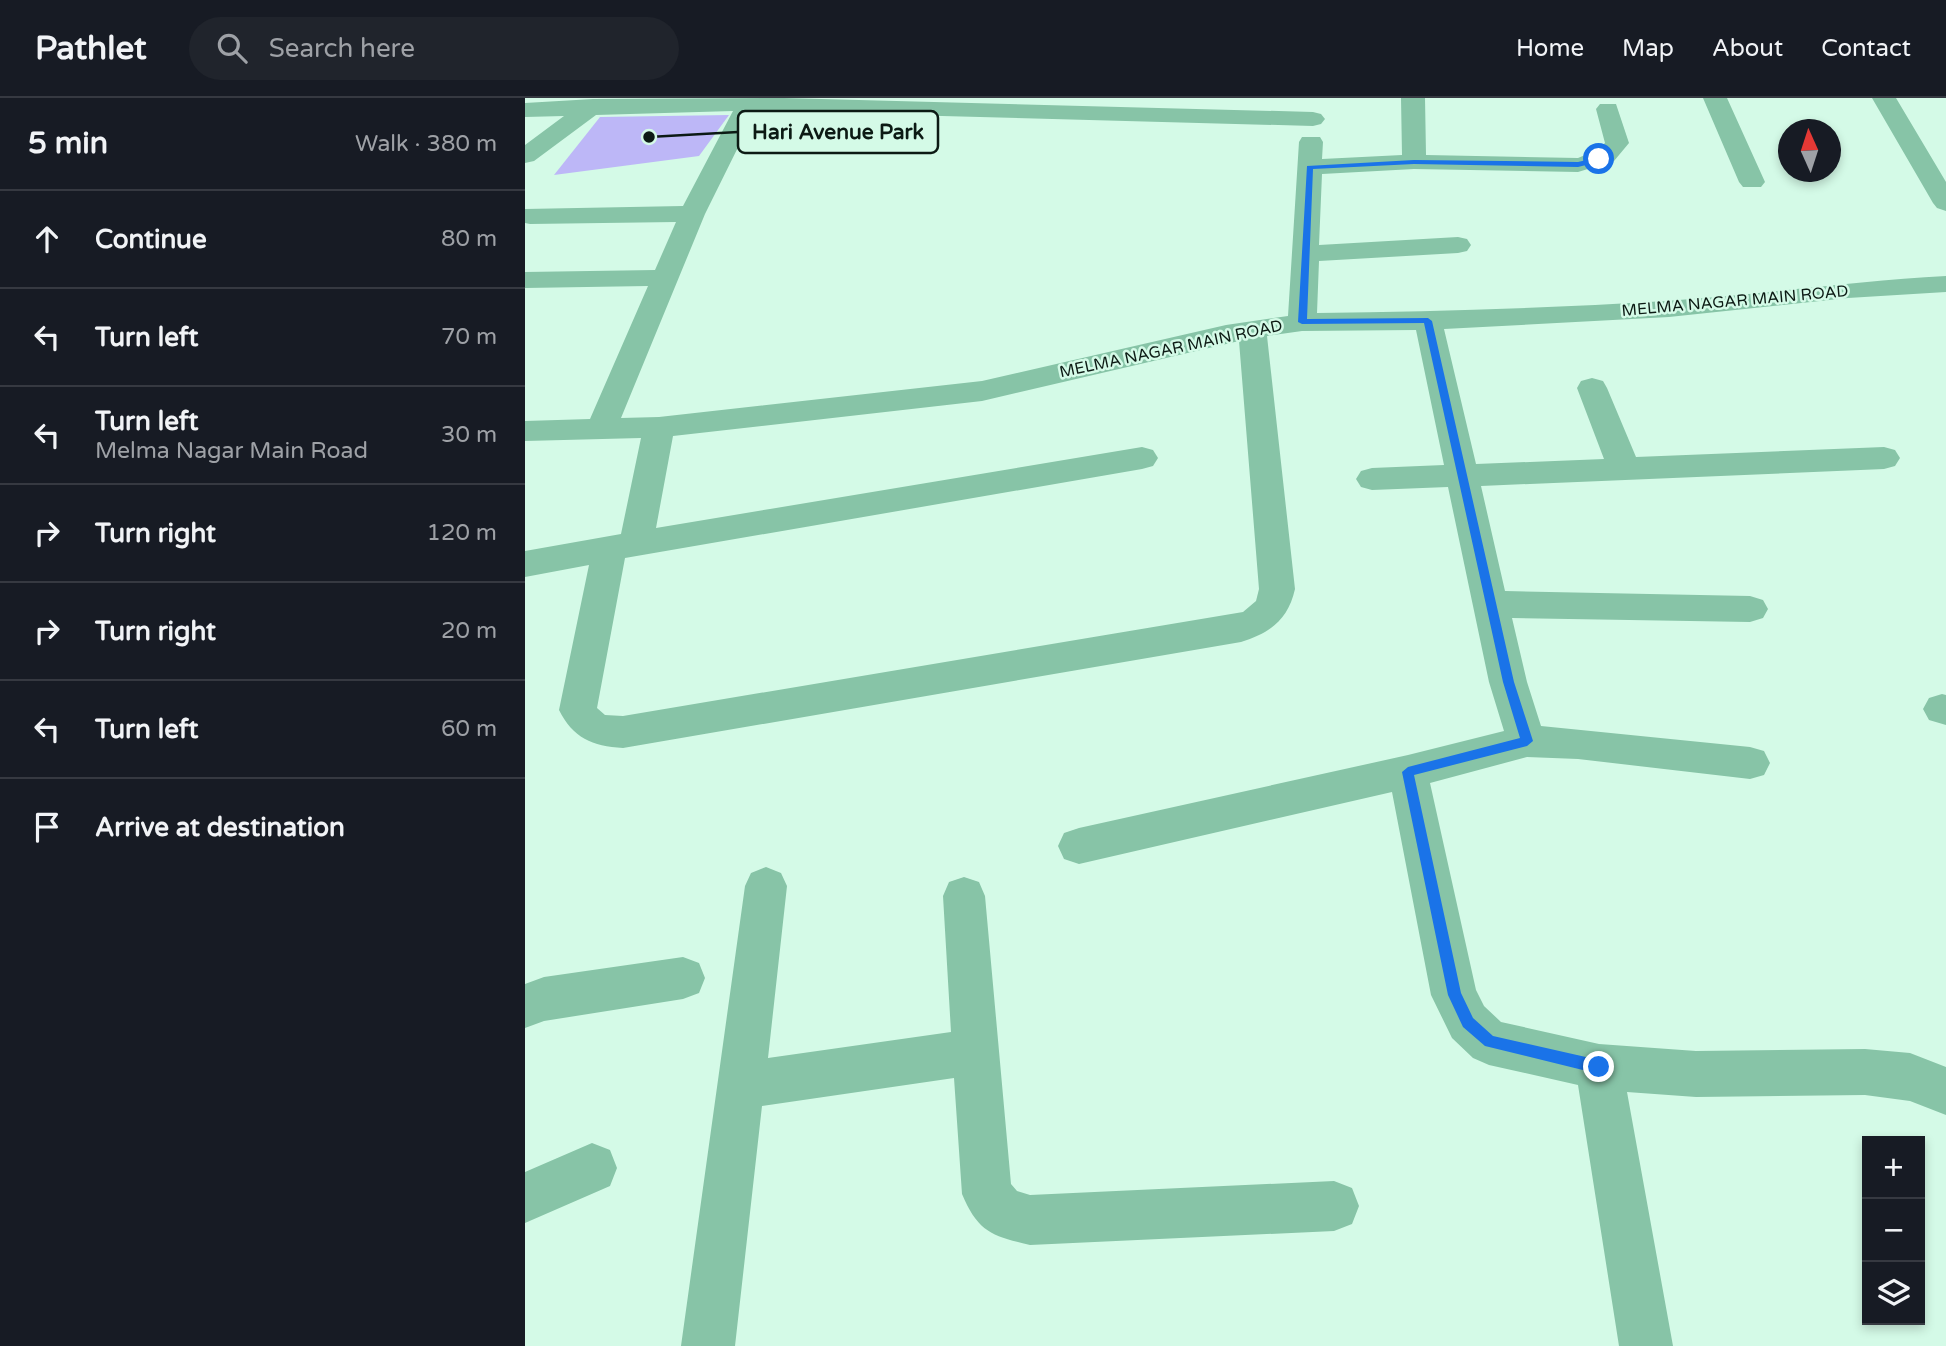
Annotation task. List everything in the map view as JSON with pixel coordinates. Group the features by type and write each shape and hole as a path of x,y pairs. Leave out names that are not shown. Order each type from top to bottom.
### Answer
{"street":[{"path":"1413,98 1414,162"},
{"path":"1714,98 1752,181"},
{"path":"1884,98 1946,202"},
{"path":"525,156 597,102"},
{"path":"525,110 597,102 1312,108 1302,322"},
{"path":"602,427 692,214 748,104"},
{"path":"1310,167 1414,162 1578,164 1613,152 1617,143 1608,109"},
{"path":"530,216 692,214"},
{"path":"1304,254 1458,245"},
{"path":"525,280 666,278"},
{"name":"MELMA NAGAR MAIN ROAD","path":"525,430 659,427 982,391 1252,330 1302,322 1428,321 1669,309 1848,290 1946,284"},
{"path":"1428,321 1508,682 1527,741"},
{"path":"659,427 622,546 578,710 584,722 600,730 624,732 1241,628 1258,621 1273,608 1277,589 1252,330"},
{"path":"1592,388 1624,468"},
{"path":"525,564 1142,458"},
{"path":"1372,479 1884,458"},
{"path":"1491,604 1749,609"},
{"path":"1079,846 1408,772 1527,741 1578,743 1750,763"},
{"path":"1408,772 1454,995 1468,1022 1489,1042 1599,1067 1696,1074 1865,1072 1910,1077 1946,1091"},
{"path":"708,1346 766,886"},
{"path":"964,896 987,1194 1002,1213 1030,1220 1335,1206"},
{"path":"525,1006 544,999 683,978"},
{"path":"741,1085 975,1052"},
{"path":"1599,1067 1646,1346"},
{"path":"525,1198 592,1168"}],"shaded area":[{"path":"729,115 699,156 554,175 600,117"}],"place":[{"name":"Hari Avenue Park","path":"649,137"}],"route":[{"path":"1599,159 1578,164 1414,162 1310,167 1302,322 1428,321 1508,682 1527,741 1408,772 1454,995 1468,1022 1489,1042 1522,1052 1599,1067"}]}
